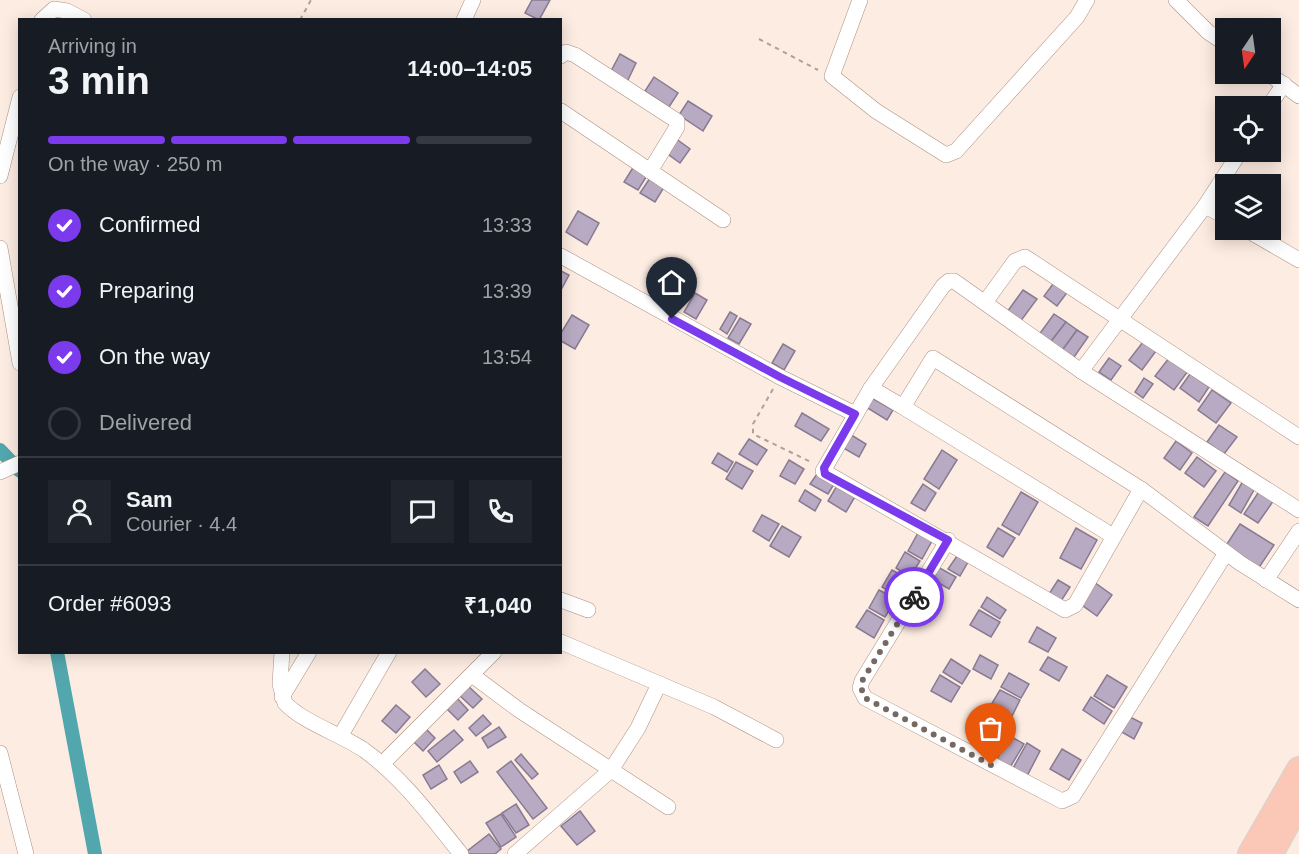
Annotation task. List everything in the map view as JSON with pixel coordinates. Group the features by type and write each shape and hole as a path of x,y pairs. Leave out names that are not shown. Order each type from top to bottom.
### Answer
{"highway":[{"path":"1250,854 1299,769"},
{"path":"1271,854 1299,803"}],"street":[{"path":"465,18 473,0"},
{"path":"860,0 832,76 939,153 951,154 1077,17 1087,0"},
{"path":"1176,0 1193,6 1208,32 1215,37"},
{"path":"44,18 54,9 68,11 80,18"},
{"path":"562,55 566,52 575,55 677,121 677,127 650,171"},
{"path":"1281,82 1299,96"},
{"path":"1276,96 1284,84"},
{"path":"0,176 18,105"},
{"path":"562,112 723,220"},
{"path":"1081,371 1205,206 1234,162"},
{"path":"1205,206 1215,211"},
{"path":"1264,240 1299,260"},
{"path":"0,248 18,352"},
{"path":"562,257 780,377 855,414"},
{"path":"986,301 1016,261 1025,257 1299,437"},
{"path":"1141,489 1075,605 1065,610 948,540 825,474 824,468 871,388 949,281 960,283 1081,371 1299,510"},
{"path":"903,408 933,358 1141,489 1226,553 1299,600"},
{"path":"871,388 1113,536"},
{"path":"2,471 18,464"},
{"path":"1266,580 1299,531"},
{"path":"948,540 862,681 862,693 865,698 1062,801 1073,796 1226,553"},
{"path":"562,600 588,610"},
{"path":"562,642 714,707 776,740"},
{"path":"282,654 280,684 282,698 289,708 340,735 382,764 426,809 461,854"},
{"path":"282,698 308,654"},
{"path":"340,735 388,654"},
{"path":"382,764 492,654"},
{"path":"472,675 519,710 668,807"},
{"path":"515,854 611,770 638,728 659,684"},
{"path":"0,753 26,854"}],"path":[{"path":"301,18 311,0"},
{"path":"759,39 832,76"},
{"path":"780,377 753,424 753,434 824,468"}],"building":[{"path":"532,0 550,0 540,18 525,13"},
{"path":"620,54 636,63 627,82 610,73"},
{"path":"654,77 678,93 669,107 645,91"},
{"path":"688,101 712,116 703,131 679,115"},
{"path":"675,138 690,149 680,163 665,152"},
{"path":"634,166 648,174 638,190 624,182"},
{"path":"652,175 666,184 655,202 640,193"},
{"path":"578,211 599,223 587,245 566,232"},
{"path":"562,272 569,275 562,288"},
{"path":"1056,280 1069,290 1057,306 1044,296"},
{"path":"1023,290 1037,299 1020,322 1007,312"},
{"path":"695,293 707,300 696,319 684,312"},
{"path":"730,312 737,316 727,334 720,329"},
{"path":"1054,314 1066,322 1049,344 1038,336"},
{"path":"572,315 589,325 575,349 562,342 562,331"},
{"path":"740,318 751,324 739,344 728,338"},
{"path":"1066,322 1077,330 1061,352 1049,344"},
{"path":"1077,330 1088,337 1072,360 1061,352"},
{"path":"1143,342 1156,351 1142,370 1129,360"},
{"path":"783,344 795,351 784,370 772,363"},
{"path":"1109,358 1121,366 1111,380 1099,372"},
{"path":"1169,358 1188,371 1174,390 1155,376"},
{"path":"1190,374 1209,387 1199,402 1180,388"},
{"path":"1144,378 1153,384 1143,398 1135,392"},
{"path":"1212,390 1231,403 1216,423 1198,410"},
{"path":"872,398 893,410 887,420 866,407"},
{"path":"802,413 829,429 821,441 795,426"},
{"path":"1219,425 1237,437 1224,454 1207,442"},
{"path":"848,433 866,444 859,457 840,446"},
{"path":"749,439 767,450 757,465 739,454"},
{"path":"1176,441 1192,453 1180,470 1164,458"},
{"path":"942,450 957,460 939,489 924,479"},
{"path":"718,453 733,462 727,472 712,463"},
{"path":"1197,457 1216,471 1204,487 1185,473"},
{"path":"789,460 804,469 795,484 780,476"},
{"path":"736,462 753,471 742,489 726,479"},
{"path":"1225,472 1238,481 1208,526 1194,517"},
{"path":"817,474 834,484 828,494 810,484"},
{"path":"1243,481 1255,488 1241,513 1229,505"},
{"path":"838,484 856,495 846,512 828,501"},
{"path":"923,484 936,493 925,511 911,503"},
{"path":"805,490 821,500 815,511 799,501"},
{"path":"1260,490 1274,500 1258,523 1244,514"},
{"path":"1021,492 1038,502 1019,535 1002,525"},
{"path":"762,515 779,524 769,541 753,531"},
{"path":"1240,524 1274,545 1258,569 1225,547"},
{"path":"782,526 801,537 789,557 770,546"},
{"path":"998,528 1015,538 1003,557 987,547"},
{"path":"1076,528 1097,540 1081,569 1060,558"},
{"path":"918,533 932,541 922,559 908,551"},
{"path":"905,552 920,561 910,577 896,568"},
{"path":"957,556 968,562 960,576 948,569"},
{"path":"936,566 956,577 949,589 930,578"},
{"path":"892,570 908,579 897,596 882,587"},
{"path":"1058,580 1070,587 1061,601 1049,594"},
{"path":"1094,582 1112,595 1097,616 1079,603"},
{"path":"879,590 896,599 885,617 869,608"},
{"path":"987,597 1006,610 1000,619 981,607"},
{"path":"867,610 884,620 874,638 856,627"},
{"path":"979,610 1000,622 991,637 970,625"},
{"path":"1037,627 1056,638 1048,652 1029,642"},
{"path":"980,655 998,665 991,679 973,669"},
{"path":"1048,657 1067,667 1059,681 1040,670"},
{"path":"951,659 970,671 962,684 943,672"},
{"path":"425,669 440,684 426,697 412,682"},
{"path":"1009,673 1029,684 1021,698 1001,687"},
{"path":"940,675 960,687 951,702 931,691"},
{"path":"1107,675 1127,687 1114,708 1094,696"},
{"path":"467,685 482,699 473,708 458,694"},
{"path":"1000,690 1020,700 1012,716 991,705"},
{"path":"456,697 468,710 458,720 445,707"},
{"path":"1091,697 1112,711 1104,724 1083,710"},
{"path":"396,705 410,717 396,733 382,721"},
{"path":"483,715 491,724 476,736 469,728"},
{"path":"1126,715 1142,723 1134,739 1118,730"},
{"path":"424,727 435,738 423,751 411,739"},
{"path":"499,727 506,737 488,748 482,738"},
{"path":"454,730 463,740 437,762 428,751"},
{"path":"1010,736 1024,744 1009,769 996,761"},
{"path":"1027,743 1040,751 1026,778 1012,770"},
{"path":"1062,749 1081,760 1069,780 1050,769"},
{"path":"521,754 538,774 532,779 515,760"},
{"path":"470,761 478,772 461,783 454,772"},
{"path":"511,761 547,808 533,819 497,772"},
{"path":"439,765 447,779 431,789 423,775"},
{"path":"516,804 529,825 516,833 502,813"},
{"path":"580,811 595,831 577,845 561,826"},
{"path":"501,814 516,837 501,847 486,823"},
{"path":"489,834 501,849 495,854 467,854 466,852"}],"waterway":[{"path":"0,450 18,469"},
{"path":"57,654 95,854"}],"way so far":[{"path":"914,597 862,681 860,688 862,693 865,698 991,765"}],"route":[{"path":"672,319 855,414 824,468 825,474 948,540 914,597"}]}
